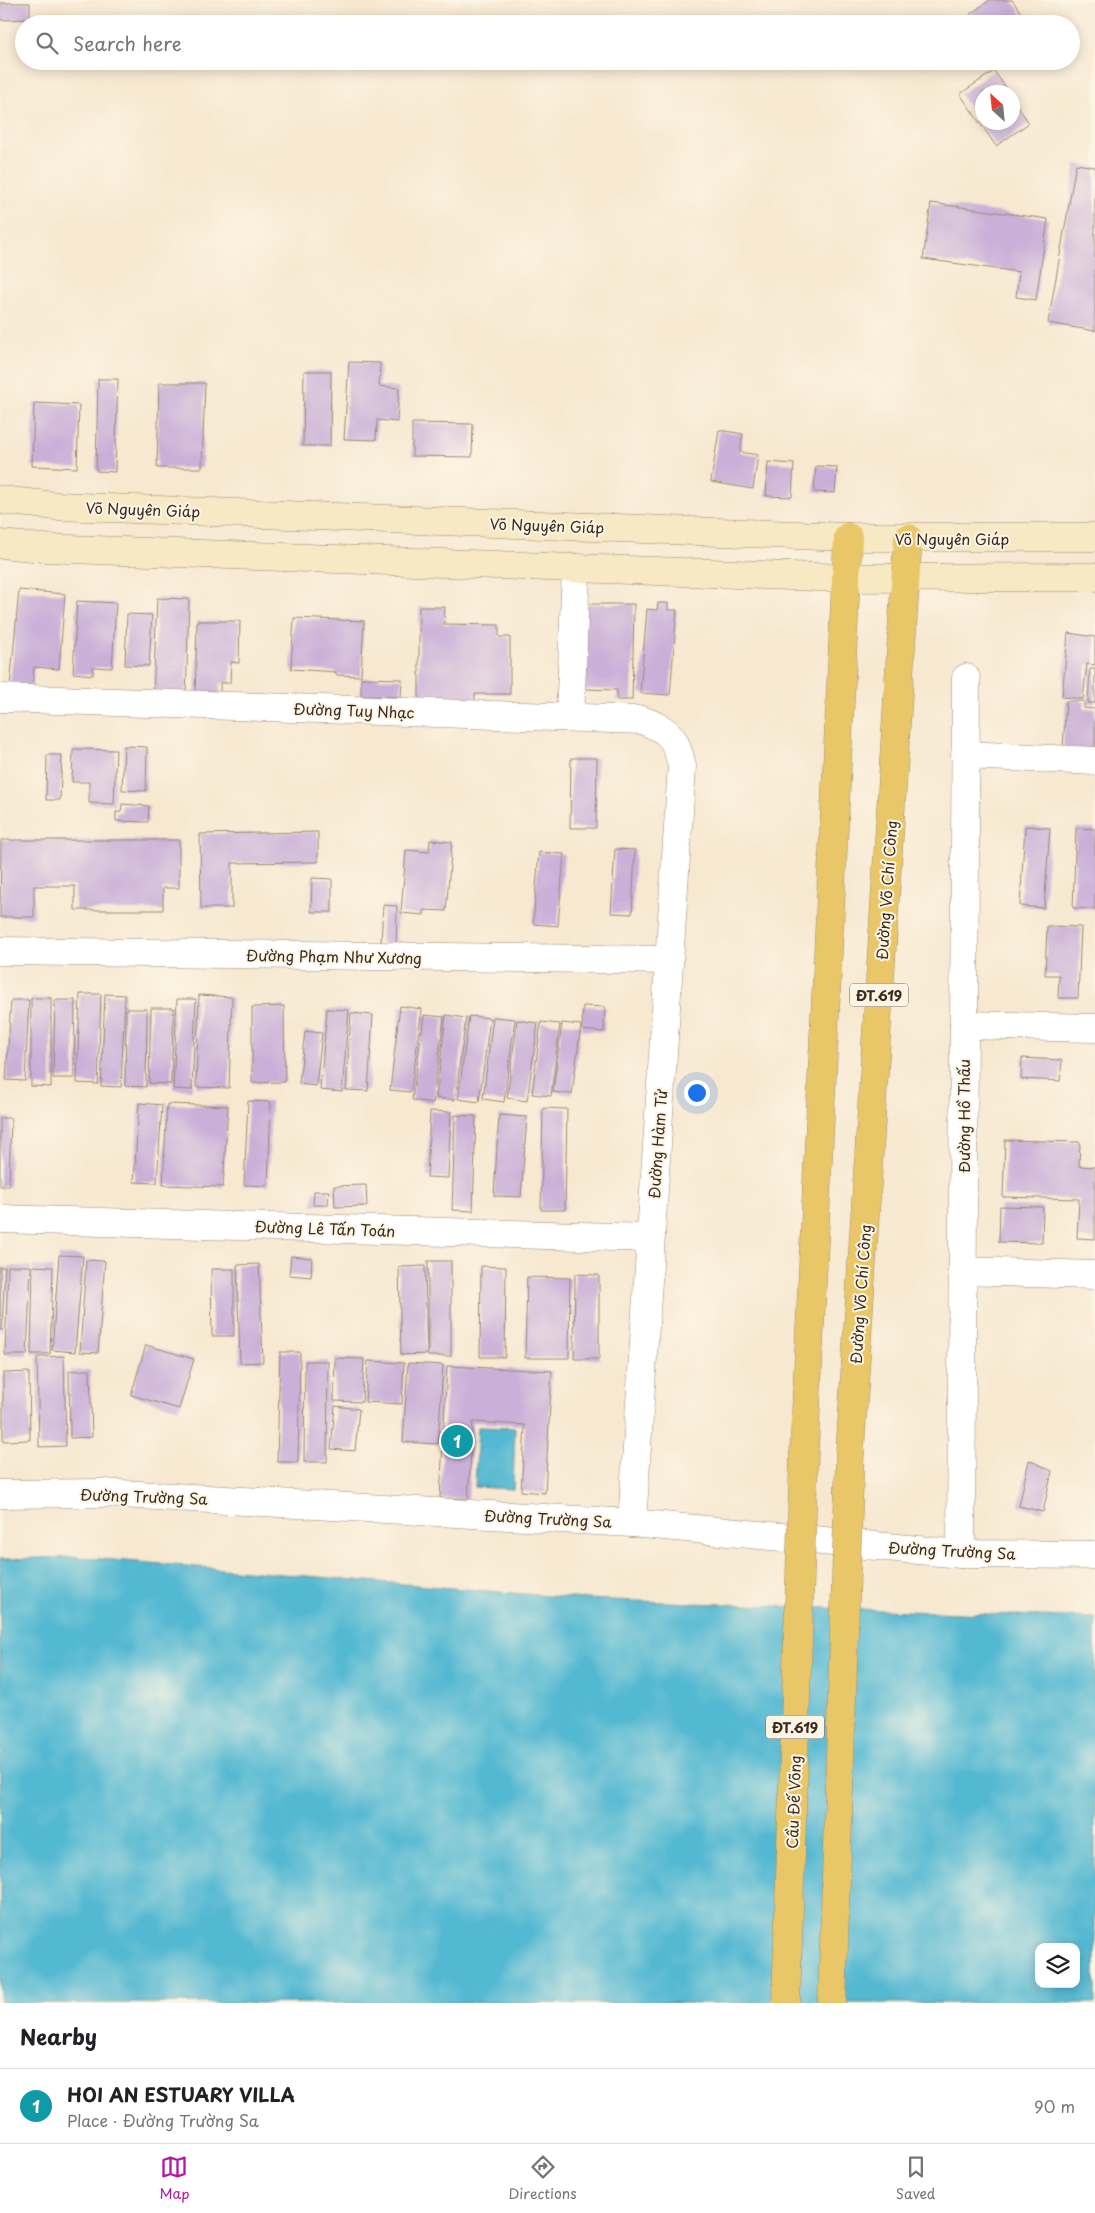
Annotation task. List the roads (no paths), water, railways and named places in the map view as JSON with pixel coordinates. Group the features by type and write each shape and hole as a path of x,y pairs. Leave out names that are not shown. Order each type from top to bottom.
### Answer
{"main road":[{"name":"Võ Nguyên Giáp","path":"0,500 67,506 848,537 1095,537"},
{"name":"ĐT.619","path":"846,578 848,537"},
{"name":"Đường Võ Chí Công","path":"832,2003 850,1452 908,538"},
{"path":"0,544 43,548 846,578 1095,577"},
{"name":"Cầu Đế Võng","path":"786,2003 804,1452 846,578"}],"street":[{"path":"570,718 576,568"},
{"name":"Đường Hồ Thấu","path":"961,1554 966,678"},
{"name":"Đường Tuy Nhạc","path":"0,698 642,720 663,728 677,745 682,766"},
{"path":"965,754 1095,761"},
{"name":"Đường Hàm Tử","path":"632,1522 682,766"},
{"name":"Đường Phạm Như Xương","path":"0,951 669,960"},
{"path":"964,1025 1095,1028"},
{"name":"Đường Lê Tấn Toán","path":"0,1220 650,1238"},
{"path":"962,1271 1095,1275"},
{"name":"Đường Trường Sa","path":"0,1494 103,1493 632,1522 961,1554 1095,1555"}],"water":[{"path":"478,1427 515,1428 513,1489 475,1487"},
{"path":"77,1557 585,1599 1095,1618 1095,2003 0,2003 0,1559"}],"place":[{"name":"HOI AN ESTUARY VILLA","path":"457,1441"}]}
